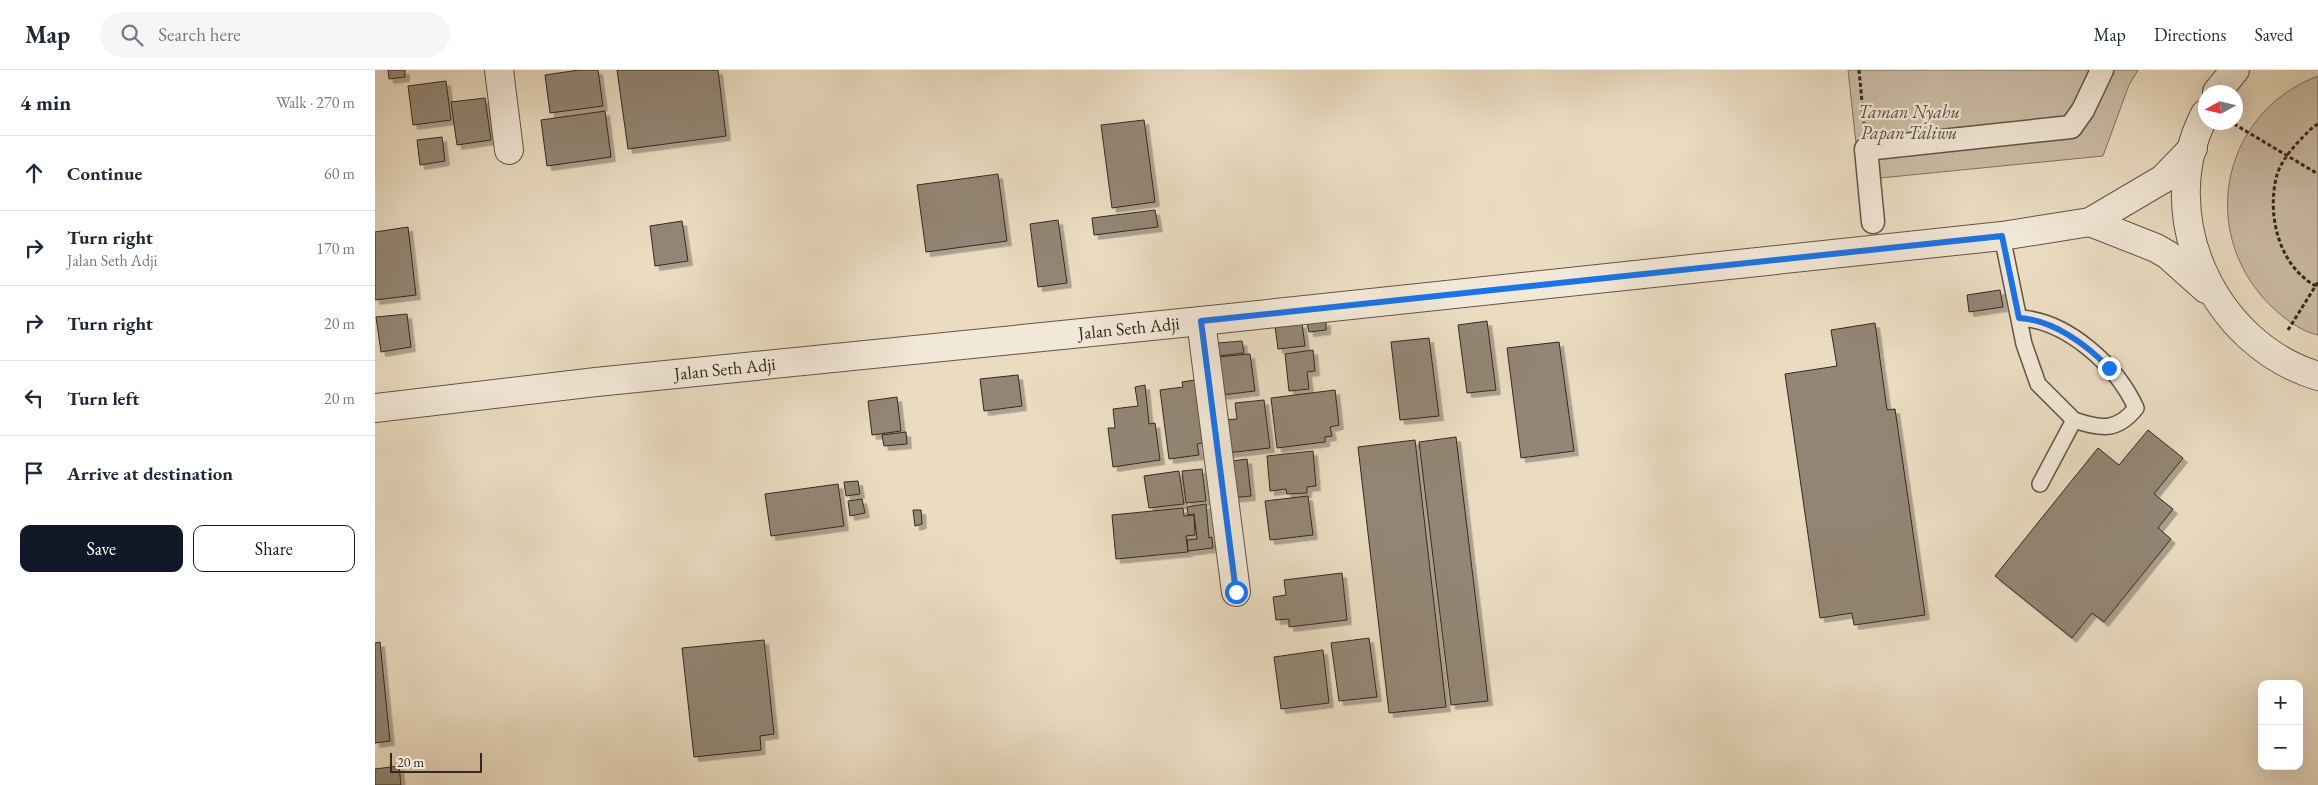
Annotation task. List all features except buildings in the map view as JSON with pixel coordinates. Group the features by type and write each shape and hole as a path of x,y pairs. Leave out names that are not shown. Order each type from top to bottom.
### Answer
{"street":[{"path":"499,70 509,150"},
{"path":"1873,222 1866,149 2071,127 2083,110 2102,70"},
{"path":"2223,85 2235,70"},
{"path":"2199,130 2193,148 2187,178 2187,216 2191,239 2200,268 2215,296 2241,329 2265,351 2287,364 2318,376"},
{"path":"2090,222 2163,179 2193,148"},
{"path":"2090,222 2139,240 2169,255 2215,296"},
{"name":"Jalan Seth Adji","path":"375,408 596,382 1201,321 2002,236 2090,222"},
{"path":"1201,321 1236,592"}],"lane":[{"path":"2002,236 2019,318 2038,384 2074,420 2096,427 2113,426 2126,421 2136,408 2127,389 2090,348 2045,324 2031,319 2019,318"},
{"path":"2040,484 2074,420"}],"path":[{"path":"1859,70 1866,149"},
{"path":"2285,335 2317,285 2290,262 2277,234 2272,204 2277,174 2293,147 2318,124"},
{"path":"2243,129 2318,174"}],"green space":[{"name":"Taman Nyahu Papan Taliwu","path":"1848,70 2138,70 2129,85 2103,156 1860,180"},
{"path":"2318,76 2318,335 2302,329 2286,319 2260,294 2241,265 2231,233 2228,201 2232,170 2244,140 2262,114 2287,92"}],"route":[{"path":"1236,592 1201,321 2002,236 2019,318 2031,319 2065,334 2090,348 2109,368"}]}
